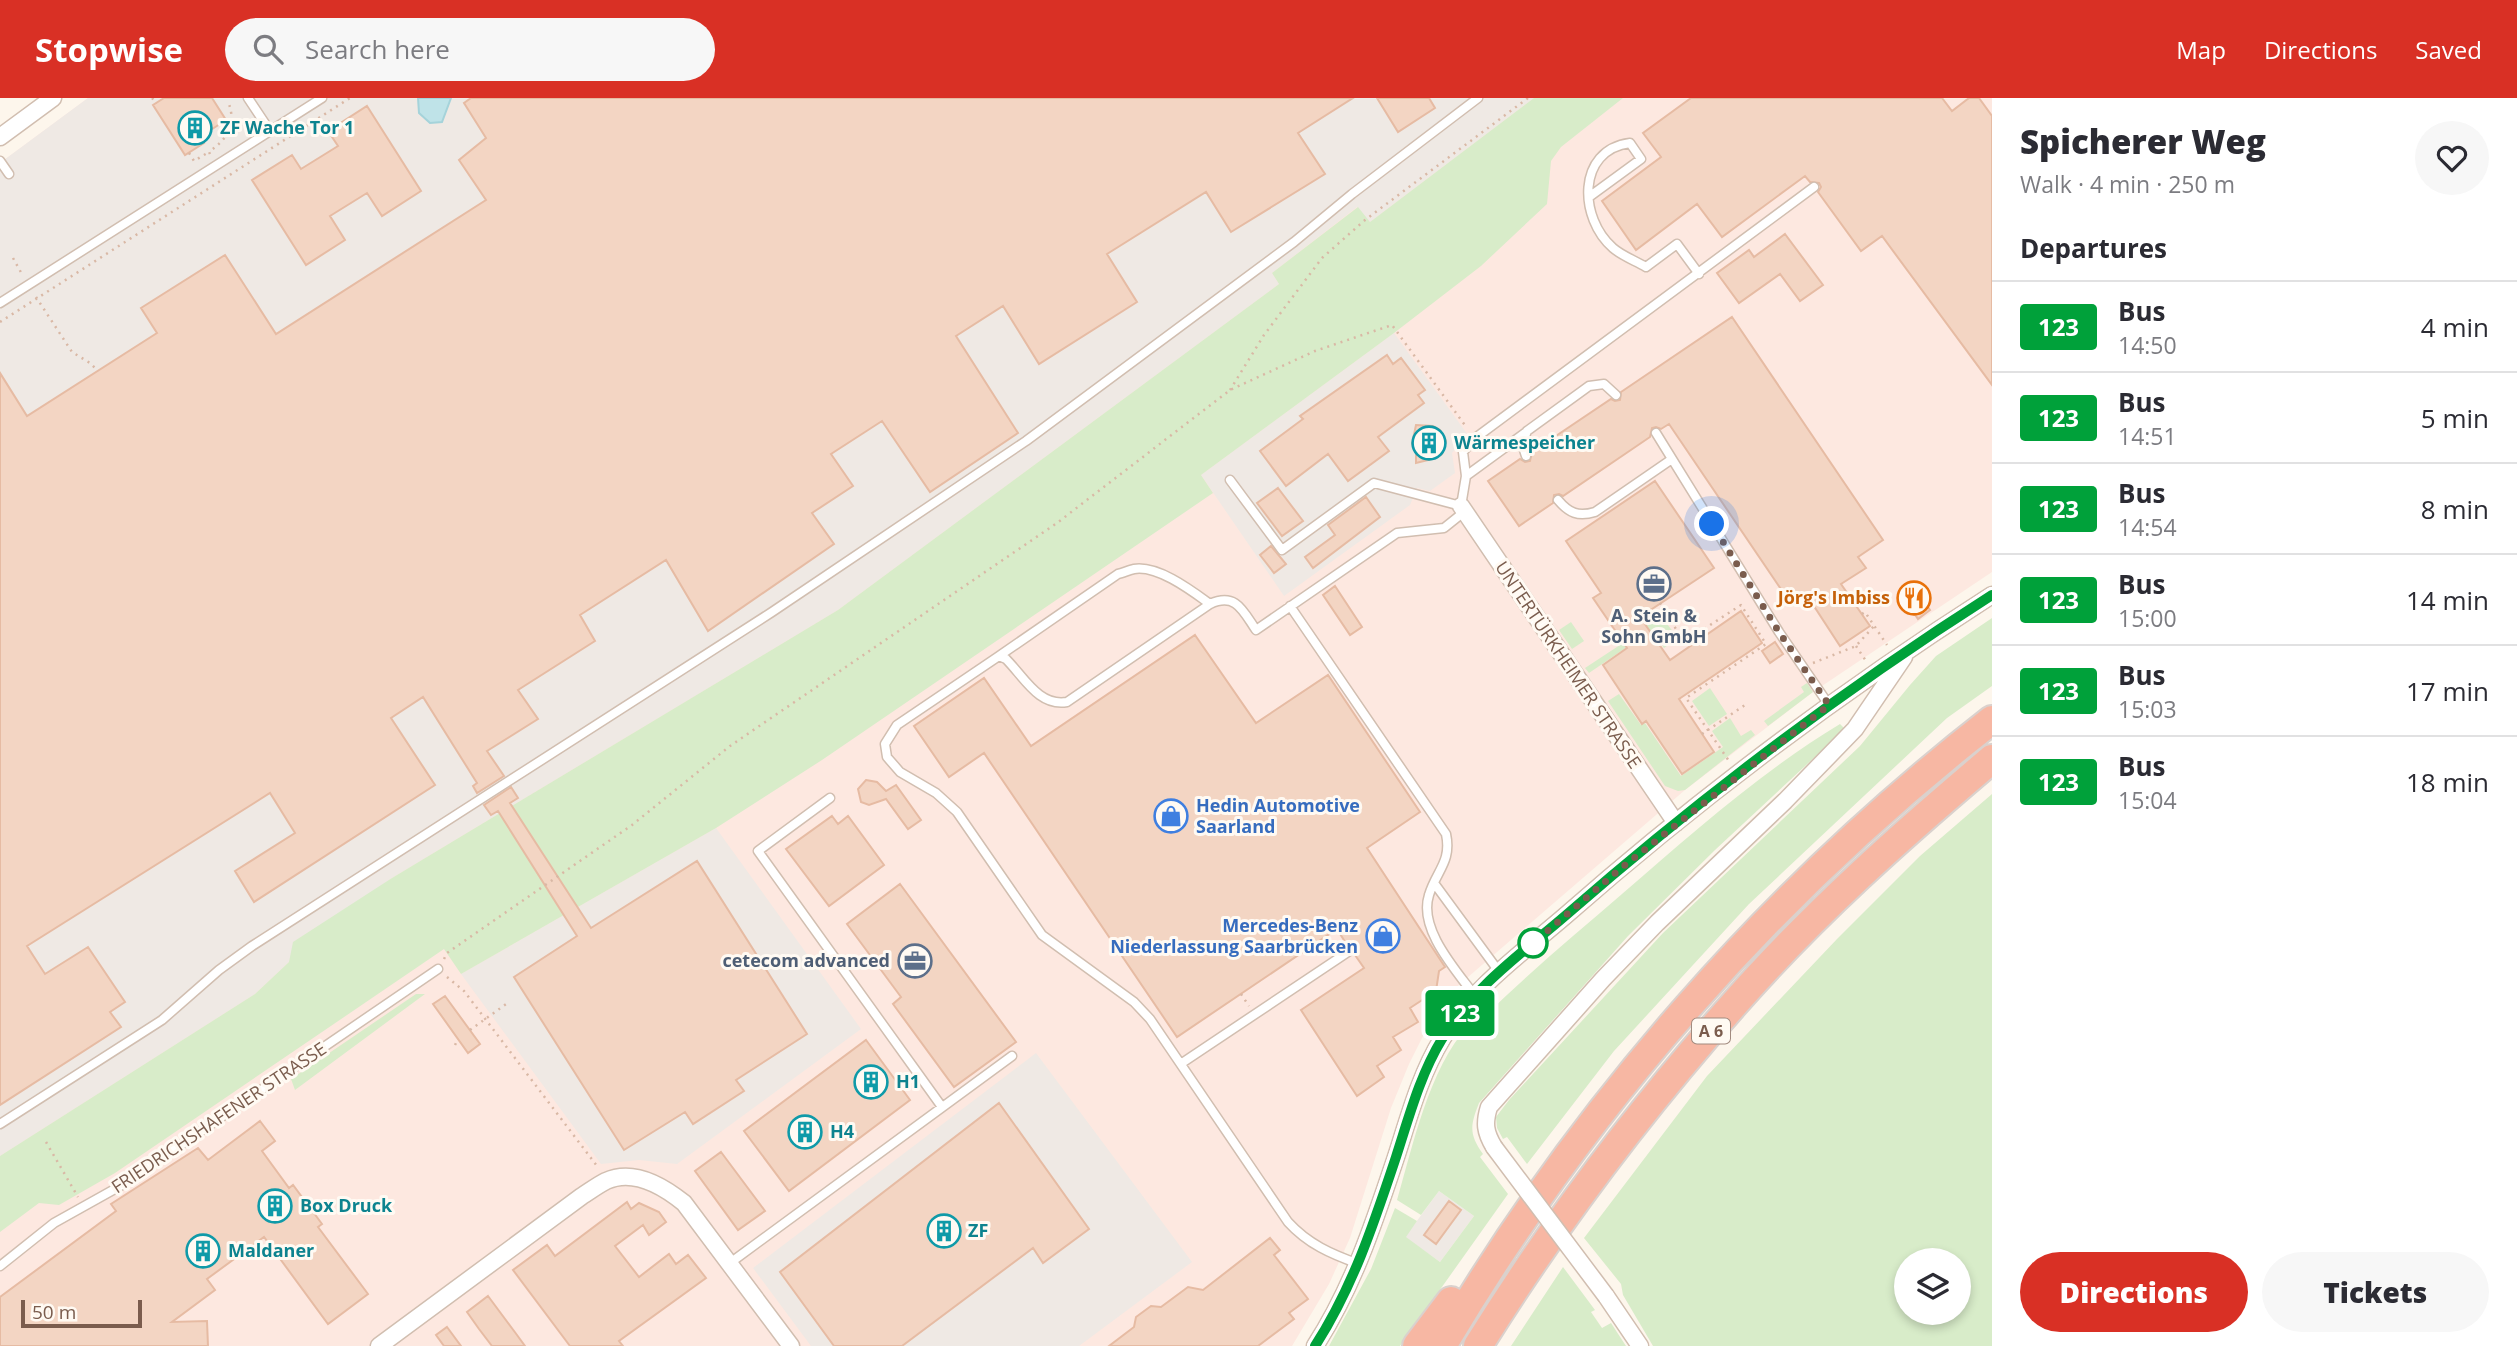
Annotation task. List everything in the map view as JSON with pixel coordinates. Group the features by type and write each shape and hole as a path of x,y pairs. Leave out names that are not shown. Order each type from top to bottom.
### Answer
{"highway":[{"name":"A 6","path":"1442,1346 1509,1237 1640,1061 1711,981 1848,842 1907,788 1992,720"},
{"name":"A 6","path":"1478,1346 1534,1257 1577,1198 1669,1080 1736,1002 1840,895 1992,759"},
{"name":"A 6","path":"1417,1346 1441,1313 1509,1237"}],"street":[{"path":"0,137 53,98"},
{"name":"UNTERTÜRKHEIMER STRASSE","path":"1462,509 1676,823"},
{"path":"1315,1346 1333,1318 1359,1265 1423,1078 1443,1037 1475,996 1590,893 1676,823 1829,705 1992,595"},
{"path":"1640,1346 1606,1296 1494,1147 1486,1134 1485,1121 1489,1107 1602,979 1856,729 1908,652"},
{"path":"379,1346 582,1196 607,1180 632,1177 650,1180 663,1186 684,1203 791,1346"}],"lane":[{"path":"248,98 270,131"},
{"path":"0,303 322,98"},
{"path":"0,1124 162,1020 219,970 252,946 772,612 1026,441 1294,242 1478,98"},
{"path":"1589,197 1642,159 1630,143 1616,145 1600,157 1590,171 1589,197 1591,214 1598,230 1614,248 1646,267 1677,244 1699,274"},
{"path":"0,160 9,174"},
{"path":"999,656 1006,659 1047,701 1067,702 1210,604 1228,600 1239,605 1256,629 1396,533 1444,528 1462,509 1466,476 1464,452 1474,439 1814,187"},
{"path":"1466,476 1589,386 1604,384 1616,395"},
{"path":"1526,456 1522,443 1527,431"},
{"path":"1656,433 1779,632 1829,705"},
{"path":"1558,500 1570,513 1595,512 1672,459"},
{"path":"1230,480 1282,550 1374,483 1462,509"},
{"path":"1210,604 1182,584 1150,571 1135,568 1118,574 897,725 885,744 887,757 900,772 948,803 1042,934 1134,1002 1150,1020 1298,1233 1321,1249 1359,1265"},
{"path":"1290,606 1446,834 1449,849 1427,903 1429,926 1475,996"},
{"path":"830,798 758,851 943,1107"},
{"path":"1434,884 1500,973"},
{"path":"1182,1063 1351,950"},
{"name":"FRIEDRICHSHAFENER STRASSE","path":"0,1266 54,1223 122,1185 438,969"},
{"path":"730,1264 1012,1056"}],"path":[{"path":"152,98 157,103"},
{"path":"0,322 349,98"},
{"path":"1230,390 1264,335 1322,258 1365,220 1528,98"},
{"path":"188,153 194,161 224,141 232,124 228,101"},
{"path":"209,152 225,178"},
{"path":"13,258 72,352 98,371"},
{"path":"447,953 632,825 741,739 1058,523 1230,390 1315,351 1392,324 1474,439"},
{"path":"1660,604 1684,642 1741,605 1766,644 1686,698 1726,757"},
{"path":"1862,614 1865,612 1885,643"},
{"path":"1804,667 1856,646 1874,626"},
{"path":"1856,646 1864,658"},
{"path":"1702,734 1745,705"},
{"path":"464,991 607,1180"},
{"path":"470,1030 509,1002"},
{"path":"455,1045 458,1039"},
{"path":"46,1142 74,1189"}],"shaded area":[{"path":"88,98 1992,98 1992,572 1813,692 1685,790 1453,990 1422,1038 1409,1064 1391,1108 1350,1238 1329,1284 1292,1346 0,1346 0,163"},
{"path":"88,98 1534,98 1370,222 1357,207 1272,273 1279,284 838,610 392,878 289,962 255,994 0,1156 0,163"},
{"path":"1394,333 1468,435 1452,453 1455,473 1430,491 1417,488 1410,505 1284,596 1201,475"},
{"path":"716,828 861,1029 677,1164 639,1160 601,1164 461,974"},
{"path":"1036,1053 1192,1262 1079,1346 811,1346 753,1268"},
{"path":"1439,1191 1474,1216 1440,1262 1405,1237"}],"green space":[{"path":"1534,98 1623,98 1561,147 1551,161 1547,204 1481,266 1201,475 1213,493 822,760 716,828 461,974 444,949 115,1173 59,1205 39,1203 0,1232 0,1156 255,994 289,962 293,942 392,878 838,610 1279,284 1272,273 1358,207 1370,222"},
{"path":"1657,611 1678,638 1664,648 1652,630 1589,673 1585,668 1623,643 1619,637"},
{"path":"1992,618 1992,686 1947,718 1749,904 1614,1051 1527,1164 1507,1137 1503,1139 1497,1128 1496,1117 1509,1100 1663,933 1860,746 1936,656"},
{"path":"1571,622 1584,641 1572,649 1559,630"},
{"path":"1807,683 1813,692 1768,726 1764,721 1804,692 1801,687"},
{"path":"1710,688 1727,714 1709,726 1692,701"},
{"path":"1619,694 1641,725 1645,723 1681,776 1723,747 1712,731 1730,718 1741,736 1751,730 1755,735 1685,790 1678,791 1665,786 1608,701"},
{"path":"1840,724 1844,728 1832,741 1628,936 1479,1103 1472,1130 1483,1154 1480,1157 1508,1194 1400,1346 1329,1346 1371,1269 1395,1208 1417,1221 1406,1237 1440,1262 1474,1216 1439,1191 1421,1215 1397,1200 1416,1132 1433,1085 1454,1044 1468,1026 1472,1029 1546,960 1728,804 1811,742"},
{"path":"1992,794 1992,1346 1653,1346 1623,1295 1621,1284 1584,1238 1707,1076 1920,856"},
{"path":"416,994 425,994 295,1090 291,1079"},
{"path":"1563,1267 1595,1310 1591,1312 1602,1328 1611,1323 1626,1346 1511,1346"}],"water":[{"path":"418,98 451,98 442,122 430,123 419,113"}],"building":[{"name":"ZF Wache Tor 1","path":"164,98 212,98 226,120 200,137 204,143 185,155 153,105"},
{"path":"471,98 1353,98 1298,133 1325,174 1231,232 1206,192 1107,254 1137,302 1039,364 1003,306 956,336 1018,433 930,492 882,421 831,454 853,486 812,513 834,544 708,631 666,560 580,615 595,641 518,690 538,719 487,751 504,776 477,793 473,786 477,783 423,697 391,718 435,785 254,902 235,871 295,833 270,793 27,946 45,974 88,947 125,1002 110,1012 121,1027 0,1105 0,373 27,416 157,333 141,308 225,255 276,334 486,200 459,160 486,138 464,103"},
{"path":"1377,98 1429,98 1435,108 1398,132"},
{"path":"1691,98 1942,98 1952,111 1969,98 1979,98 1992,116 1992,385 1882,236 1861,251 1818,192 1821,187 1819,183 1810,182 1805,176 1722,237 1697,204 1636,250 1602,201 1661,157 1643,133"},
{"path":"367,106 421,191 382,216 367,193 330,216 345,240 306,265 252,180 292,155 301,169 338,146 328,131"},
{"path":"1785,234 1823,285 1800,301 1780,274 1739,303 1717,273 1749,250 1754,257"},
{"path":"1732,317 1883,540 1858,557 1866,568 1841,584 1870,626 1840,646 1806,594 1791,604 1669,424 1661,429 1652,428 1650,437 1563,496 1554,495 1553,503 1519,526 1488,481 1520,459 1530,461 1532,452 1611,399 1620,400 1621,392"},
{"path":"1387,355 1393,364 1401,358 1425,390 1418,395 1424,403 1378,437 1389,451 1348,481 1328,454 1286,486 1260,451 1303,419 1300,416"},
{"name":"Wärmespeicher","path":"1416,425 1433,426 1440,430 1446,441 1442,454 1416,463 1412,444"},
{"path":"1655,481 1714,568 1640,617 1670,660 1741,611 1762,643 1679,699 1714,752 1682,774 1646,721 1642,724 1603,665 1627,648 1593,598 1601,593 1566,541"},
{"path":"1278,488 1303,521 1282,536 1257,503"},
{"path":"1366,497 1380,517 1313,568 1305,557 1335,535 1328,525"},
{"path":"1271,546 1286,564 1274,573 1260,555"},
{"path":"1335,586 1362,627 1350,635 1323,595"},
{"path":"1914,586 1930,610 1918,619 1901,594"},
{"path":"1195,635 1256,723 1328,675 1420,812 1367,848 1445,967 1439,971 1436,991 1410,1008 1418,1022 1393,1037 1401,1050 1377,1066 1384,1077 1357,1096 1301,1010 1364,968 1355,955 1358,950 1356,946 1347,945 1337,929 1177,1037 984,753 949,777 914,726 984,678 1031,746"},
{"path":"1775,642 1783,654 1770,663 1762,651"},
{"path":"866,780 877,782 886,791 896,785 921,820 908,829 886,799 869,805 861,802 858,789"},
{"path":"511,787 518,798 510,803 591,928 697,861 807,1034 736,1080 744,1091 693,1124 685,1112 624,1150 514,977 577,936 498,811 491,815 484,805"},
{"path":"832,816 838,824 848,816 884,865 829,906 786,849"},
{"name":"cetecom advanced","path":"900,884 1016,1042 954,1087 893,1004 901,997 847,924"},
{"path":"445,996 480,1044 468,1053 433,1004"},
{"name":"H4","path":"866,1040 910,1100 789,1191 744,1131"},
{"name":"ZF","path":"999,1103 1089,1229 1043,1263 1033,1248 902,1346 834,1346 780,1272"},
{"path":"260,1121 275,1141 262,1151 289,1188 293,1185 322,1224 318,1227 368,1294 328,1324 264,1237 207,1279 215,1290 172,1322 207,1321 208,1346 0,1346 0,1297 116,1211 111,1204 198,1148 208,1160"},
{"path":"721,1152 765,1211 738,1230 695,1171"},
{"path":"1449,1201 1461,1210 1436,1244 1424,1235"},
{"path":"627,1202 631,1209 639,1203 659,1212 666,1222 649,1235 643,1225 615,1246 639,1277 669,1254 676,1264 688,1255 706,1278 619,1341 623,1346 570,1346 513,1270 547,1245 555,1256"},
{"path":"1270,1238 1280,1250 1274,1255 1308,1299 1289,1313 1294,1319 1258,1346 1109,1346 1134,1327 1136,1317 1151,1306 1161,1307 1188,1287 1203,1290"},
{"path":"488,1296 525,1346 492,1346 479,1329 467,1312"},
{"path":"447,1327 461,1346 444,1346 436,1335"}],"bus line":[{"name":"123","path":"1315,1346 1333,1318 1359,1265 1432,1056 1465,1007 1600,885 1813,715 1992,595"}],"place":[{"name":"ZF Wache Tor 1","path":"195,128"},
{"name":"Wärmespeicher","path":"1429,443"},
{"name":"A. Stein & Sohn GmbH","path":"1654,584"},
{"name":"Jörg's Imbiss","path":"1914,598"},
{"name":"Hedin Automotive Saarland","path":"1171,816"},
{"name":"Mercedes-Benz Niederlassung Saarbrücken","path":"1383,936"},
{"name":"cetecom advanced","path":"915,961"},
{"name":"H1","path":"871,1082"},
{"name":"H4","path":"805,1132"},
{"name":"Box Druck","path":"275,1206"},
{"name":"ZF","path":"944,1231"},
{"name":"Maldaner","path":"203,1251"}],"route":[{"path":"1533,943 1531,945 1676,823 1829,705 1779,632 1712,524"}]}
